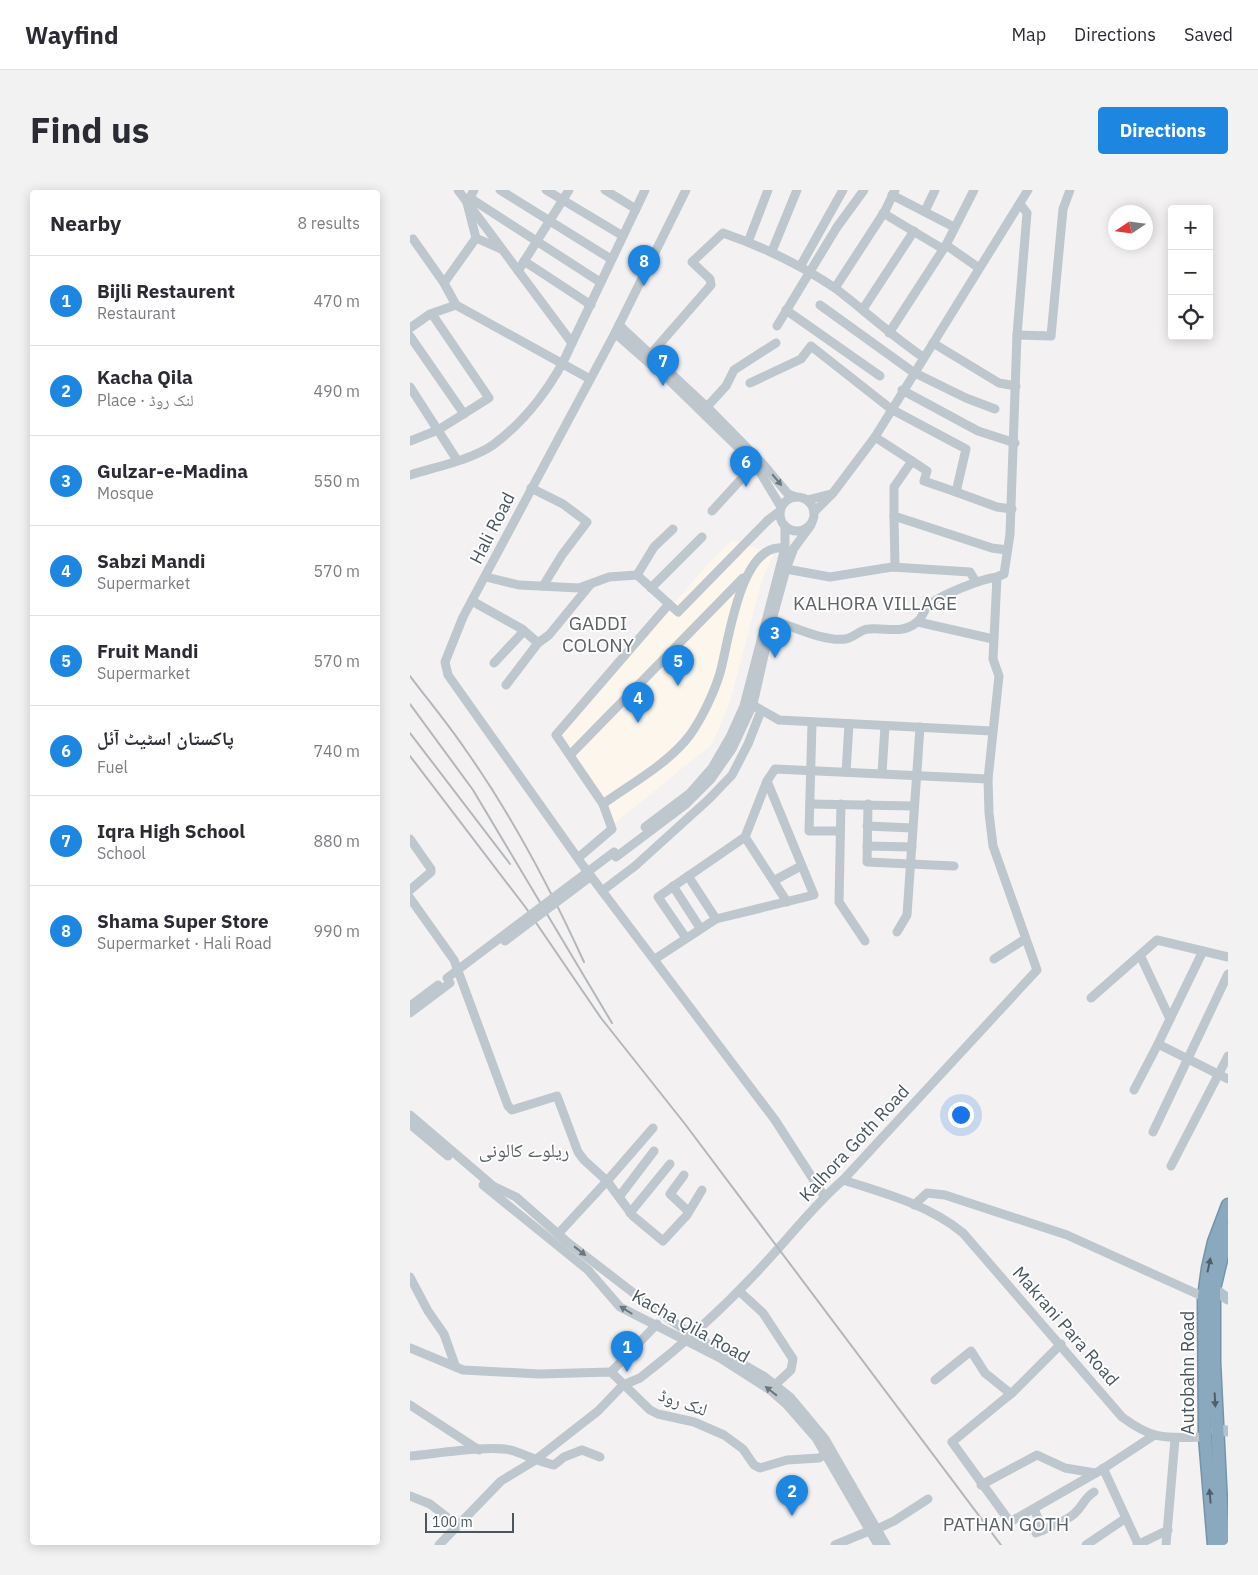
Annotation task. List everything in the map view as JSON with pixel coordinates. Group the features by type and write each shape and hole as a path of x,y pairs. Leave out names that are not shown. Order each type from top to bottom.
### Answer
{"highway":[{"name":"Autobahn Road","path":"1220,1295 1208,1268 1214,1242 1228,1205"},
{"name":"Autobahn Road","path":"1214,1545 1219,1436 1220,1295 1228,1230"},
{"name":"Autobahn Road","path":"1219,1436 1223,1545"}],"street":[{"path":"458,190 600,282"},
{"path":"500,190 611,259"},
{"path":"546,190 623,236"},
{"path":"518,271 569,190"},
{"path":"605,190 636,209"},
{"path":"410,475 457,460 492,445 521,419 564,364 600,282 645,190"},
{"name":"Hali Road","path":"686,190 617,329 472,601 448,650 445,662 448,675 584,867 775,1120 824,1196"},
{"path":"748,242 768,190"},
{"path":"772,251 797,190"},
{"path":"801,265 843,190"},
{"path":"777,326 811,272 836,227 864,190"},
{"path":"925,211 935,190"},
{"path":"889,333 944,247 974,190"},
{"path":"410,1014 449,981 615,854 685,805 711,779 732,749 753,704 772,620 786,569 794,548 811,525 814,512 833,494 875,437 913,372 1028,190"},
{"path":"1017,335 1051,336 1063,209 1070,190"},
{"path":"835,288 883,213 894,192 954,227"},
{"path":"444,283 476,238 470,197"},
{"path":"470,197 501,249 572,343"},
{"path":"918,622 929,604 976,582 1004,574 1012,509 1017,335 1027,213 1020,204"},
{"path":"883,213 980,268"},
{"path":"863,309 914,231"},
{"path":"650,355 711,285 710,279 692,262 723,233 772,251 801,265 835,288 863,309 889,333 924,357"},
{"path":"476,238 501,249"},
{"path":"414,239 444,283 456,305 590,379"},
{"path":"524,261 591,305"},
{"path":"820,304 913,372 966,398 995,409"},
{"path":"410,328 432,314 456,305"},
{"path":"786,310 880,376"},
{"path":"410,440 438,430 489,398 432,314"},
{"path":"617,329 650,355 762,463 788,494 807,500 833,494"},
{"path":"615,854 690,793 712,768 730,737 744,706 785,548 785,526 782,522 781,509 755,464 705,409 617,329"},
{"path":"410,336 464,414"},
{"path":"705,409 726,386 734,370 776,343"},
{"path":"933,343 999,383 1016,386"},
{"path":"750,383 801,359 810,346 891,409 966,449 956,492"},
{"path":"410,387 457,460"},
{"path":"902,390 978,431 1015,443"},
{"path":"875,437 928,471 924,481 997,507 1012,509"},
{"path":"894,567 894,487 912,461"},
{"path":"712,510 755,464"},
{"path":"531,488 563,504 587,522 562,555 543,586"},
{"path":"486,577 519,585 579,588 609,577 637,575 678,612 781,509 786,501 796,497"},
{"path":"807,500 814,512"},
{"path":"894,516 992,548 1007,550"},
{"path":"785,526 795,531 801,531 811,525"},
{"path":"637,575 654,547 673,529"},
{"path":"651,588 702,537"},
{"path":"570,755 770,548 785,548"},
{"path":"786,569 830,577 894,567 970,572 976,582"},
{"path":"603,804 656,766 690,735 699,720 719,674 745,576"},
{"path":"994,959 1025,939 993,846 989,813 988,780 999,676 993,659 997,577"},
{"path":"506,684 538,643 549,635 590,585"},
{"path":"472,601 524,631 538,643"},
{"path":"578,858 612,829 603,804 556,735 669,604"},
{"path":"772,620 820,636 847,639 859,631 870,628 897,630 918,622 993,638"},
{"path":"494,663 524,631"},
{"path":"753,704 761,711 779,720 992,731"},
{"path":"602,891 635,866 709,799 732,775 748,744 761,711"},
{"path":"812,723 809,831 840,831"},
{"path":"846,772 849,724"},
{"path":"882,773 885,726"},
{"path":"898,932 907,915 913,806 920,727"},
{"path":"686,938 658,897 745,837 766,781 775,769 882,773 988,780"},
{"path":"655,959 716,919 814,895 766,781"},
{"path":"810,804 913,806"},
{"path":"841,804 839,902 865,941"},
{"path":"868,804 867,862 954,866"},
{"path":"867,826 912,828"},
{"path":"745,837 775,880 787,902"},
{"path":"410,838 431,869 410,890"},
{"path":"867,846 912,847"},
{"path":"775,880 801,866"},
{"path":"688,876 716,919"},
{"path":"673,886 700,928"},
{"path":"410,898 454,960 508,1106 512,1110 516,1110 557,1096 560,1099 578,1152 607,1181 630,1212 663,1241 687,1215 687,1210 702,1190"},
{"name":"Kalhora Goth Road","path":"439,1545 448,1540 456,1524 501,1481 534,1461 598,1411 623,1385 640,1378 728,1303 811,1214 824,1196 843,1180 1037,970 1025,939"},
{"path":"1091,998 1157,940 1228,957"},
{"path":"1134,1090 1203,951"},
{"path":"1140,955 1170,1019"},
{"path":"1153,1132 1228,974"},
{"path":"410,1006 449,981"},
{"path":"1158,1044 1224,1077"},
{"path":"1171,1166 1224,1077 1228,1056"},
{"path":"410,1109 558,1234 654,1308 688,1337"},
{"path":"410,1116 497,1188 516,1197"},
{"name":"Kacha Qila Road","path":"410,1124 588,1270 620,1307 628,1313 688,1337 776,1384 816,1425 873,1530 878,1545"},
{"path":"558,1234 653,1128"},
{"path":"619,1197 654,1151"},
{"path":"630,1212 670,1164"},
{"path":"684,1175 670,1194 687,1210"},
{"name":"Makrani Para Road","path":"843,1180 914,1205 950,1222 963,1233 1122,1416 1153,1436 1175,1439 1219,1436"},
{"path":"497,1188 510,1207"},
{"path":"914,1205 928,1193 946,1195 1067,1235 1220,1295"},
{"path":"410,1277 428,1311 444,1334 456,1365"},
{"path":"739,1291 763,1313 793,1358 791,1370 776,1384"},
{"path":"647,1319 646,1311 654,1308"},
{"path":"410,1348 456,1365 463,1370 540,1374 612,1372 657,1324"},
{"name":"Kacha Qila Road","path":"688,1337 770,1390 808,1426 873,1530 886,1545"},
{"path":"1061,1344 1011,1394 952,1442 981,1485 1010,1522 1099,1471 1153,1436"},
{"path":"935,1380 971,1351 985,1373 1011,1394"},
{"name":"لنک روڈ","path":"612,1372 650,1410 694,1422 724,1435 742,1449 754,1465 760,1468 787,1460 819,1458 826,1454"},
{"path":"410,1405 479,1450"},
{"path":"1166,1545 1175,1439"},
{"path":"410,1456 479,1450 513,1451 534,1461 554,1465 564,1457 582,1450 600,1456"},
{"path":"981,1485 1037,1455 1064,1468 1099,1471"},
{"path":"1099,1471 1126,1518 1138,1545 1168,1530"},
{"path":"1034,1509 1040,1531 1076,1512 1084,1500 1094,1492"},
{"path":"410,1496 430,1504 456,1524"},
{"path":"836,1545 873,1530 928,1498"},
{"path":"1086,1545 1126,1518"}],"shaded area":[{"path":"732,540 774,554 762,580 730,702 712,744 614,824 558,726 643,640 706,566"}],"railway":[{"path":"410,676 458,740 514,825 544,880 584,962"},
{"path":"410,704 473,790 612,1023"},
{"path":"410,733 510,864"},
{"path":"410,756 526,908 601,1018 685,1124 1001,1545"}],"place":[{"name":"Shama Super Store","path":"644,286"},
{"name":"Iqra High School","path":"663,386"},
{"name":"پاکستان اسٹیٹ آئل","path":"746,487"},
{"name":"Gulzar-e-Madina","path":"775,658"},
{"name":"Fruit Mandi","path":"678,686"},
{"name":"Sabzi Mandi","path":"638,723"},
{"name":"Bijli Restaurent","path":"627,1372"},
{"name":"Kacha Qila","path":"792,1516"}],"district":[{"name":"KALHORA VILLAGE","path":"875,603"},
{"name":"GADDI COLONY","path":"598,634"},
{"name":"ریلوے کالونی","path":"524,1150"},
{"name":"PATHAN GOTH","path":"1006,1524"}]}
